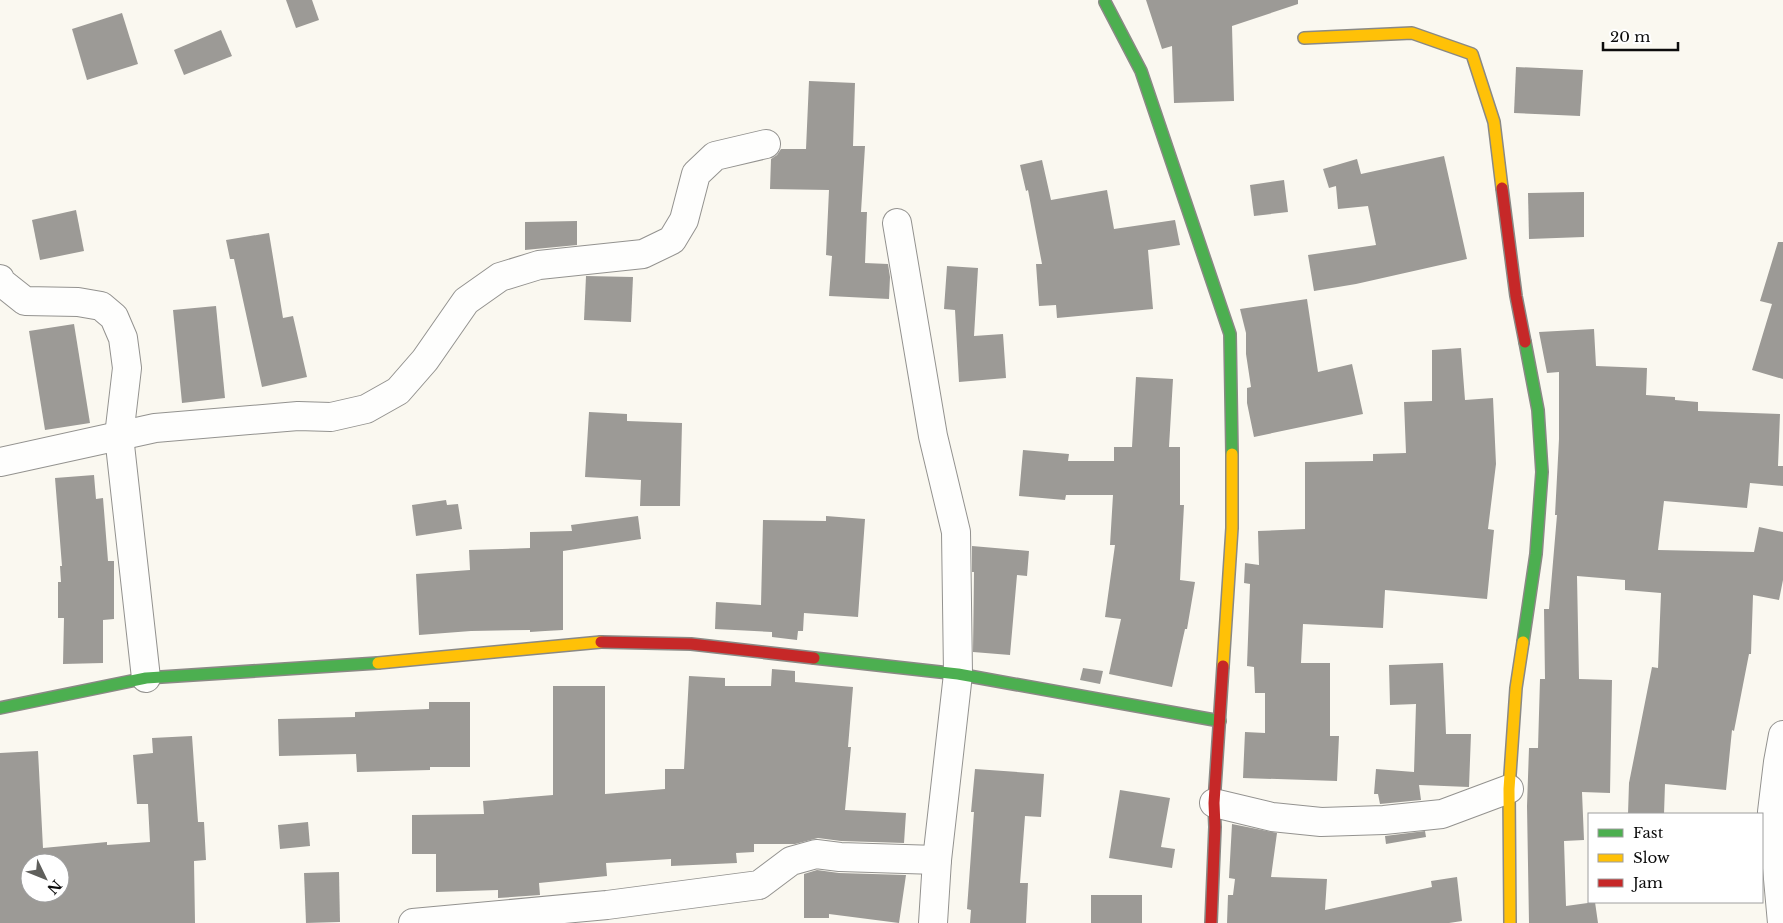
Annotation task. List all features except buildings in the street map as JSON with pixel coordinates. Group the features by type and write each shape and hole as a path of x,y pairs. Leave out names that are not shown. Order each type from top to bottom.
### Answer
{"street":[{"path":"1105,2 1142,72 1230,334 1232,528 1214,803 1215,827 1211,923"},
{"path":"1304,38 1412,33 1472,54 1494,122 1516,296 1538,410 1542,472 1536,554 1516,688 1509,789 1510,923"},
{"path":"0,462 155,428 298,416 331,417 366,409 398,391 425,360 466,302 500,277 539,264 643,254 672,240 684,220 696,174 714,156 766,144"},
{"path":"898,223 933,436 956,532 958,674 937,860 934,923"},
{"path":"0,279 0,282 25,301 78,302 101,306 114,317 123,338 127,368 119,436 146,678"},
{"path":"0,708 146,678 407,661 596,642 691,644 958,674 1220,721"},
{"path":"1782,923 1772,812 1783,735"},
{"path":"1214,803 1272,817 1321,822 1384,820 1442,814 1509,789"},
{"path":"413,923 607,905 759,885 791,860 816,854 840,857 937,860"}],"traffic: fast":[{"path":"1105,2 1141,71 1230,334 1232,454"},
{"path":"1523,642 1536,554 1542,472 1538,410 1525,342"},
{"path":"814,658 958,674 1220,721"},
{"path":"0,708 146,678 378,663"}],"traffic: slow":[{"path":"1304,38 1412,33 1472,54 1494,122 1502,188"},
{"path":"1223,666 1232,528 1232,454"},
{"path":"378,663 601,642"},
{"path":"1510,923 1509,789 1516,688 1523,642"}],"traffic: jam":[{"path":"1502,188 1516,296 1525,342"},
{"path":"601,642 691,644 814,658"},
{"path":"1211,923 1215,827 1214,803 1223,666"}]}
